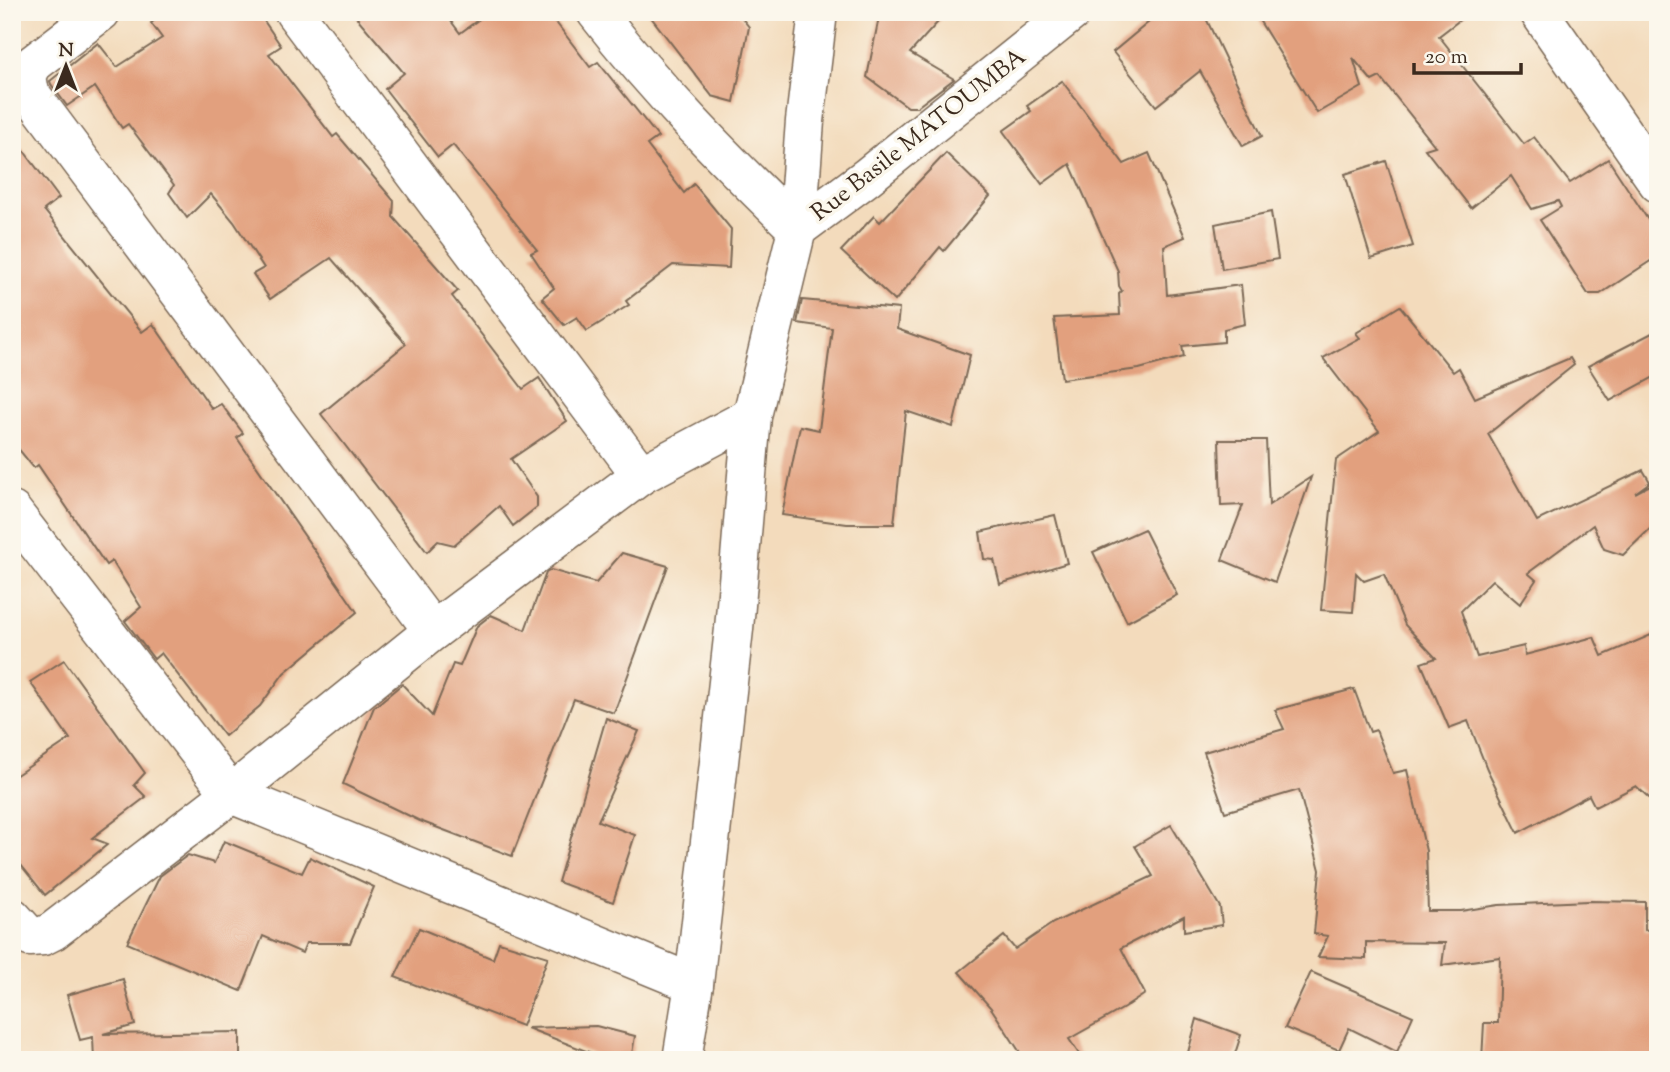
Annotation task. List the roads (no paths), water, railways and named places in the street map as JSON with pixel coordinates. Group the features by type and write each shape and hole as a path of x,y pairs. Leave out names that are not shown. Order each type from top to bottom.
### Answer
{"street":[{"path":"101,12 33,64 27,76 30,93 433,631"},
{"path":"295,12 641,475"},
{"path":"596,12 638,67 684,117 797,229"},
{"path":"682,1060 694,984 732,643 752,416 797,229 805,121 818,12"},
{"name":"Rue Basile MATOUMBA","path":"797,229 1072,12"},
{"path":"1539,12 1658,183"},
{"path":"12,918 30,937 43,936 231,794 433,631 641,475 752,416"},
{"path":"12,511 231,794 694,984"}]}
